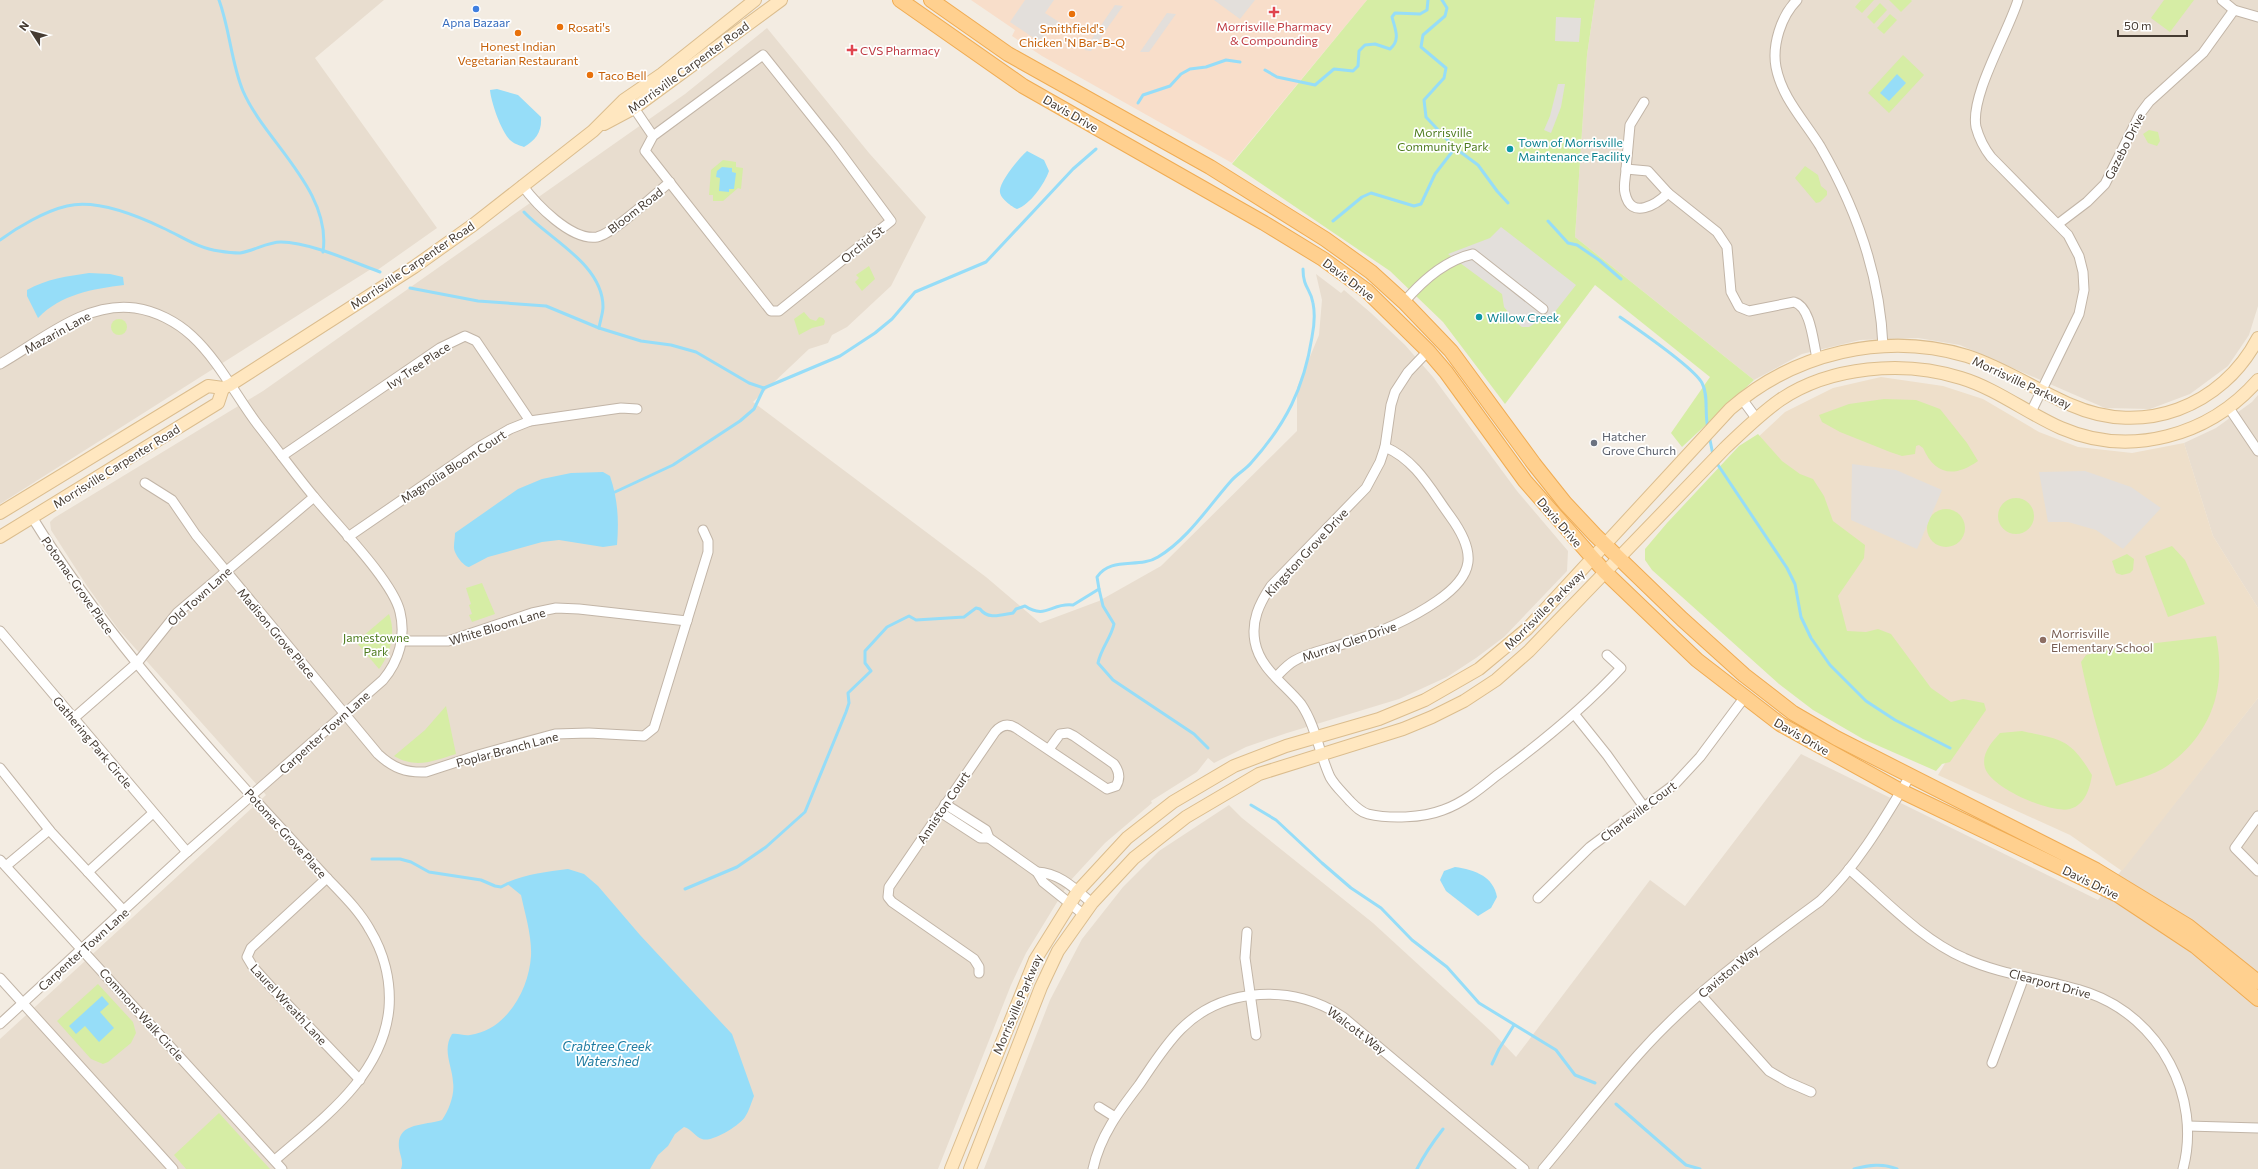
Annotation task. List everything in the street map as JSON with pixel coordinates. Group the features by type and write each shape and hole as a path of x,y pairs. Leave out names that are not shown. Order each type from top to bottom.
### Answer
{"main road":[{"name":"Morrisville Carpenter Road","path":"0,537 218,403 227,387 428,257 593,131 624,100 662,74 755,0"},
{"name":"Morrisville Carpenter Road","path":"593,131 634,108 781,0"},
{"name":"Davis Drive","path":"900,0 1023,86 1323,259 1378,301 1428,351 1446,372 1525,481 1605,572 1697,660 1744,698 1780,724 1901,791 2118,895 2195,946 2258,999"},
{"name":"Davis Drive","path":"931,0 1008,54 1210,167 1324,238 1371,272 1404,302 1451,351 1534,464 1566,503 1606,546 1744,675 1788,709 1836,738 2043,842 2147,900 2188,926 2258,982"},
{"name":"Morrisville Parkway","path":"951,1169 1023,986 1044,943 1078,891 1127,838 1188,791 1234,766 1316,737 1380,720 1425,700 1479,669 1527,630 1606,546 1707,433 1742,399 1793,368 1817,358 1838,352 1883,346 1918,347 1966,356 1987,363 2041,389 2071,406 2098,414 2139,418 2156,416 2182,409 2221,385 2238,368 2258,338"},
{"name":"Morrisville Parkway","path":"970,1169 1041,987 1058,951 1083,914 1134,858 1186,817 1258,774 1321,753 1403,729 1464,701 1496,680 1519,661 1725,448 1756,418 1781,400 1823,380 1856,372 1892,369 1942,372 1962,378 1994,391 2031,412 2076,433 2110,441 2131,442 2152,441 2186,431 2208,421 2229,408 2258,380"},
{"name":"Morrisville Carpenter Road","path":"0,513 208,386 227,387"}],"street":[{"path":"1797,0 1785,16 1778,36 1776,51 1777,72 1788,100 1819,145 1842,186 1863,234 1873,271 1880,308 1883,346"},
{"path":"2018,0 1979,96 1976,126 1984,147 1991,157 2068,235 2078,256 2083,272 2084,290 2077,320 2041,389 2031,412"},
{"path":"2222,0 2234,10 2258,17"},
{"name":"Gazebo Drive","path":"2058,224 2087,202 2105,184 2137,120 2149,102 2203,53 2234,10"},
{"name":"Orchid St","path":"762,55 834,144 891,221 779,311 771,311 645,151 653,136 762,55"},
{"path":"1644,102 1630,126 1625,193 1632,204 1643,209 1650,208 1668,193"},
{"path":"634,108 653,136"},
{"path":"1626,169 1648,171 1668,193 1717,232 1729,255 1731,292 1739,307 1749,311 1794,302 1800,304 1806,312 1817,358"},
{"name":"Bloom Road","path":"522,185 533,201 553,219 587,237 598,237 612,230 670,182"},
{"path":"1404,302 1440,268 1462,256 1473,254 1543,309"},
{"name":"Mazarin Lane","path":"0,364 84,315 109,308 134,308 160,316 184,329 203,349 227,387"},
{"name":"Ivy Tree Place","path":"282,456 440,348 465,336 476,341 530,421"},
{"name":"Kingston Grove Drive","path":"1428,351 1408,372 1395,392 1390,405 1385,447 1380,462 1366,488 1271,586 1262,599 1254,620 1255,644 1266,666 1301,705 1316,737 1331,778 1360,810 1381,816 1430,814 1443,811 1470,796 1575,715 1621,668 1607,654"},
{"name":"Carpenter Town Lane","path":"0,1024 83,950 188,852 345,714 390,671 398,655 402,641 400,611 394,596 227,387"},
{"path":"1742,399 1756,418"},
{"name":"Magnolia Bloom Court","path":"348,537 500,433 530,421 621,408 637,409"},
{"path":"2229,408 2258,452"},
{"name":"Murray Glen Drive","path":"1276,677 1294,660 1383,631 1413,617 1457,586 1467,570 1470,555 1468,545 1460,531 1411,462 1399,453 1385,447"},
{"name":"Madison Grove Place","path":"145,483 172,500 226,571 345,714"},
{"name":"Old Town Lane","path":"74,718 137,663 176,613 314,497"},
{"name":"Potomac Grove Place","path":"32,517 79,590 120,644 252,796 361,915 370,929 380,950 388,979 389,1006 386,1027 380,1048 360,1080 318,1122 275,1160"},
{"name":"Poplar Branch Lane","path":"345,714 383,760 402,770 415,773 426,772 555,734 589,733 644,736 654,728 658,718 708,552 708,540 703,530"},
{"name":"White Bloom Lane","path":"402,641 448,642 532,613 556,608 687,620"},
{"name":"Gathering Park Circle","path":"0,631 153,813 188,852"},
{"name":"Charleville Court","path":"1538,898 1590,846 1661,796 1688,772 1744,698"},
{"path":"1575,715 1607,755 1644,807"},
{"name":"Anniston Court","path":"979,973 980,968 974,959 892,902 888,892 893,881 940,812 995,732 1002,725 1012,725 1049,749"},
{"path":"1068,733 1074,736 1114,764 1118,769 1118,782 1116,786 1107,789 1049,749 1060,734 1068,733"},
{"path":"0,768 49,830 124,911"},
{"name":"Caviston Way","path":"1543,1169 1638,1055 1700,994 1735,963 1820,901 1849,870 1910,776"},
{"path":"946,804 986,830 989,838 1037,872 1043,882 1083,914"},
{"path":"940,812 980,838 989,838"},
{"path":"88,872 153,813"},
{"path":"2258,816 2235,848 2258,871"},
{"path":"3,863 49,830"},
{"name":"Commons Walk Circle","path":"3,863 282,1169"},
{"name":"Clearport Drive","path":"1849,870 1922,932 1947,950 1975,963 2089,993 2113,1005 2136,1021 2157,1043 2173,1070 2180,1087 2188,1126 2182,1169"},
{"path":"1037,872 1053,875 1078,891 1092,903"},
{"name":"Laurel Wreath Lane","path":"327,878 251,948 247,957 252,967 360,1080"},
{"path":"1247,932 1245,958 1249,995 1256,1035"},
{"path":"1992,1063 2024,977"},
{"path":"0,978 173,1169"},
{"name":"Walcott Way","path":"1093,1169 1102,1139 1114,1117 1181,1029 1211,1008 1226,1001 1249,995 1271,994 1292,995 1308,999 1331,1009 1384,1050 1524,1169"},
{"path":"1700,994 1769,1070 1788,1082 1811,1092"},
{"path":"1099,1107 1114,1117"},
{"path":"2188,1126 2258,1128"}],"shaded area":[{"path":"0,0 384,0 315,58 437,228 376,271 371,269 0,504"},
{"path":"971,0 1367,0 1232,163 1042,56 1012,36 1015,30"},
{"path":"1025,0 1054,0 1045,13 1059,22 1038,41 1010,22"},
{"path":"1214,0 1255,0 1240,19"},
{"path":"1595,0 2258,0 2258,306 2249,335 2228,366 2190,394 2150,409 2105,408 1960,345 1918,338 1860,340 1802,354 1754,380 1575,237 1587,55"},
{"path":"1115,5 1123,6 1091,51 1084,50"},
{"path":"1167,13 1176,14 1149,52 1140,52"},
{"path":"1556,17 1581,18 1579,42 1555,41"},
{"path":"767,28 869,153 926,217 891,286 847,327 832,335 828,343 809,349 753,402 986,577 1040,623 1099,601 1161,566 1297,431 1297,388 1319,335 1322,300 1316,274 1341,293 1344,290 1371,313 1405,345 1433,377 1517,491 1568,551 1567,571 1504,637 1447,677 1399,699 1246,747 1214,763 1208,758 1197,772 1151,801 1152,803 1105,843 1070,881 1026,953 1011,985 938,1169 0,1169 0,1039 266,795 118,629 87,586 51,530 50,522 54,518 263,391 685,94"},
{"path":"1558,84 1565,84 1561,107 1551,133 1544,130 1550,116"},
{"path":"1501,227 1576,285 1550,318 1543,313 1537,322 1529,327 1522,327 1518,324 1504,307 1502,294 1448,254 1490,238"},
{"name":"Morrisville Elementary School","path":"1881,377 1943,386 1983,399 2039,432 2078,447 2132,453 2184,443 2213,536 2258,608 2258,698 2122,871 2070,835 1938,775 1959,740 1839,657 1741,453 1785,412 1833,388"},
{"path":"2258,395 2258,608 2213,536 2184,443 2216,428 2252,402"},
{"path":"1852,464 1896,470 1942,490 1917,549 1851,520"},
{"path":"2085,471 2131,487 2161,508 2123,549 2096,530 2068,522 2048,522 2039,472"},
{"path":"2258,698 2258,1169 984,1169 1050,1000 1082,939 1123,887 1159,851 1229,805 1242,818 1373,923 1493,1033 1516,1057 1650,880 1685,906 1801,754 2098,900"}],"green space":[{"name":"Morrisville Community Park","path":"1367,0 1595,0 1587,55 1575,237 1754,380 1682,447 1671,433 1710,377 1595,285 1505,404 1443,322 1390,271 1232,164"},
{"path":"1861,0 1874,0 1862,13 1855,7"},
{"path":"1889,0 1911,0 1912,1 1901,12"},
{"path":"2164,0 2194,0 2170,32 2151,18"},
{"path":"1880,3 1887,10 1874,24 1867,17"},
{"path":"1890,14 1897,20 1884,34 1877,28"},
{"path":"1903,55 1924,75 1889,113 1868,93"},
{"path":"2149,130 2158,132 2160,141 2157,146 2148,143 2143,134"},
{"path":"723,160 736,162 736,167 743,168 741,189 738,188 723,201 713,201 713,195 709,195 711,170"},
{"path":"1805,166 1818,175 1821,186 1827,191 1827,195 1820,202 1816,203 1795,178"},
{"path":"869,266 875,279 862,291 855,282 859,278 856,275"},
{"path":"804,312 810,319 816,321 819,317 823,318 825,321 824,325 812,328 799,335 794,319"},
{"path":"119,319 125,321 127,327 125,333 119,335 113,333 111,327 113,321"},
{"path":"1884,399 1916,400 1940,409 1967,443 1978,461 1961,470 1946,471 1933,464 1923,448 1919,445 1916,446 1915,454 1902,456 1840,432 1822,422 1819,415 1849,404"},
{"path":"1758,434 1782,461 1800,474 1813,479 1824,496 1833,521 1865,545 1864,558 1838,596 1847,631 1866,632 1878,629 1891,634 1931,688 1951,702 1963,699 1984,703 1986,710 1950,762 1942,764 1936,771 1863,739 1813,710 1779,684 1652,570 1645,560 1645,549 1667,523 1739,446"},
{"path":"2013,498 2019,498 2029,503 2034,516 2029,529 2019,534 2013,534 2003,529 1998,519 1998,513 2003,503"},
{"path":"1942,509 1950,509 1957,512 1962,517 1965,528 1962,539 1957,544 1950,547 1942,547 1935,544 1930,539 1927,532 1927,524 1930,517 1935,512"},
{"path":"2172,546 2185,560 2205,604 2168,617 2145,556"},
{"path":"2127,554 2134,559 2133,570 2130,573 2122,575 2116,573 2112,561"},
{"path":"482,583 495,614 472,622 469,615 472,614 469,605 471,604 466,588"},
{"name":"Jamestowne Park","path":"389,614 392,628 391,643 387,656 379,669 356,642"},
{"path":"2216,636 2219,655 2217,692 2205,725 2195,740 2162,769 2116,786 2096,725 2081,662 2086,655 2122,647"},
{"path":"446,706 456,754 432,761 417,763 402,760 394,756 425,730"},
{"path":"2022,731 2047,736 2064,742 2071,747 2084,763 2092,775 2090,785 2083,800 2075,807 2070,809 2050,808 2036,803 2023,798 1998,784 1990,776 1985,768 1984,758 1990,745 2000,733"},
{"path":"98,984 133,1022 136,1033 131,1043 108,1062 103,1064 91,1059 57,1021"},
{"path":"219,1113 270,1169 186,1169 174,1155"}],"water":[{"path":"1897,74 1906,83 1889,101 1880,93"},
{"path":"497,89 518,95 541,117 537,135 524,147 510,140 500,123 494,109 490,90"},
{"path":"1027,151 1044,160 1049,171 1032,198 1022,207 1017,209 1002,197 1000,188 1010,170"},
{"path":"722,167 732,168 732,172 736,173 734,189 729,189 729,192 719,191 720,178 716,177 717,171"},
{"path":"89,273 110,274 123,277 124,285 101,288 67,298 57,303 38,318 27,296 27,290 49,281"},
{"path":"603,472 610,476 615,493 618,519 617,545 603,547 559,540 542,542 488,557 469,567 459,559 454,549 455,533 518,489 542,479 571,473"},
{"path":"1455,867 1476,872 1492,884 1497,897 1491,908 1478,916 1446,891 1440,880 1444,871"},
{"name":"Crabtree Creek Watershed","path":"568,869 584,874 598,886 640,935 732,1034 754,1096 749,1110 742,1120 732,1129 707,1140 700,1138 684,1127 675,1134 668,1146 658,1155 650,1169 401,1169 402,1161 399,1140 402,1134 413,1126 442,1120 449,1107 453,1087 448,1058 448,1046 452,1034 470,1035 483,1032 495,1025 505,1017 514,1006 526,982 531,956 528,925 521,895 506,883 529,875"},
{"path":"102,996 109,1004 100,1012 114,1028 99,1042 85,1026 76,1034 69,1026"}],"waterway":[{"path":"219,0 243,91 253,110 295,167 307,187 317,208 323,229 323,252"},
{"path":"1265,70 1277,77 1315,85 1334,69 1353,71 1358,66 1359,51 1365,45 1375,44 1390,49 1393,46 1396,38 1396,30 1392,17 1395,13 1420,14 1427,10 1428,0"},
{"path":"1333,221 1362,197 1371,193 1414,206 1421,204 1435,174 1455,148 1426,117 1424,100 1444,78 1446,68 1421,47 1423,35 1445,16 1447,8 1442,0"},
{"path":"1138,103 1143,95 1170,86 1181,74 1190,69 1206,67 1226,60 1240,62"},
{"path":"1455,148 1478,165 1508,203"},
{"path":"410,288 478,301 546,306 599,328 641,341 671,345 696,352 749,383 764,388 840,356 875,333 892,319 915,292 986,262 1073,169 1096,149"},
{"path":"0,240 23,225 59,208 78,204 91,205 129,214 153,223 197,245 212,250 240,253 276,242 292,243 331,253 380,272"},
{"path":"524,212 585,265 594,278 601,292 603,307 599,328"},
{"path":"1548,221 1568,243 1577,245 1599,260 1621,279"},
{"path":"685,889 737,867 766,847 805,812 846,712 849,703 848,693 871,671 865,663 865,651 887,627 909,616 916,620 964,617 976,608 980,609 987,615 999,616 1013,613 1016,609 1025,606 1032,610 1044,611 1060,606 1073,605 1099,589 1097,577 1103,571 1117,565 1142,562 1158,557 1169,550 1188,532 1231,481 1249,465 1263,448 1284,419 1292,404 1304,373 1313,333 1314,307 1311,294 1304,280 1303,269"},
{"path":"1620,317 1664,348 1697,376 1704,388 1708,428"},
{"path":"615,492 673,465 740,421 754,409 764,388"},
{"path":"1709,435 1713,455"},
{"path":"1716,462 1787,568 1795,584 1801,617 1811,638 1830,665 1866,701 1895,720 1950,748"},
{"path":"1099,589 1103,606 1114,624 1098,663 1113,680 1194,734 1208,748"},
{"path":"1251,805 1276,820 1351,888 1381,908 1412,940 1447,967 1479,1003 1556,1050 1575,1075 1595,1083"},
{"path":"372,859 400,859 411,862 429,872 481,880 501,887 507,884"},
{"path":"1492,1064 1499,1049 1514,1025"},
{"path":"1616,1104 1686,1165 1700,1169"},
{"path":"1417,1169 1443,1129"},
{"path":"1854,1169 1876,1165 1897,1169"}],"place":[{"name":"Apna Bazaar","path":"476,9"},
{"name":"Morrisville Pharmacy & Compounding","path":"1274,12"},
{"name":"Smithfield's Chicken 'N Bar-B-Q","path":"1072,14"},
{"name":"Rosati's","path":"560,27"},
{"name":"Honest Indian Vegetarian Restaurant","path":"518,33"},
{"name":"CVS Pharmacy","path":"852,50"},
{"name":"Taco Bell","path":"590,75"},
{"name":"Town of Morrisville Maintenance Facility","path":"1510,149"},
{"name":"Willow Creek","path":"1479,317"},
{"name":"Hatcher Grove Church","path":"1594,443"},
{"name":"Morrisville Elementary School","path":"2043,640"}]}
